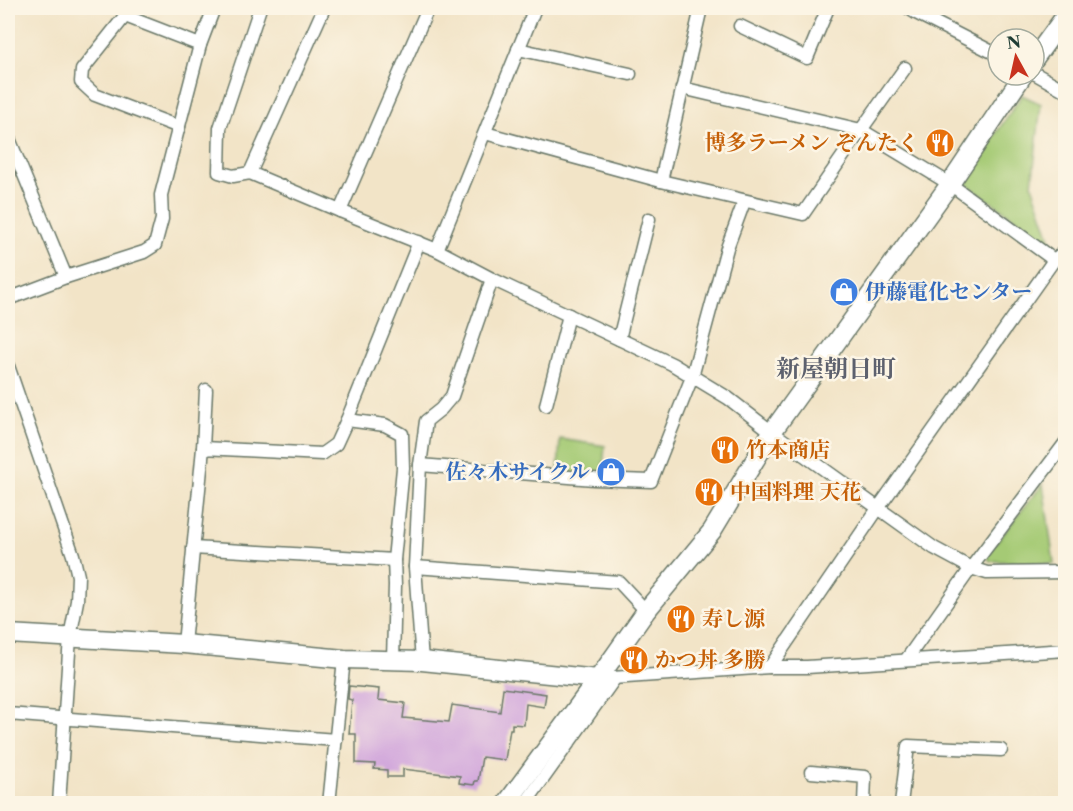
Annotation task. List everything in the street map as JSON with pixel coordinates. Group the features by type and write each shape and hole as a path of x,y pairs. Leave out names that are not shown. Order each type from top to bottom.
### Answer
{"street":[{"path":"8,299 66,277 144,252 155,244 162,219 161,195 200,45 214,8"},
{"path":"260,8 220,128 219,171 233,176 250,173 419,242 672,364 728,398 934,548 971,568 987,573 1065,573"},
{"path":"250,173 324,8"},
{"path":"340,211 428,8"},
{"path":"437,250 535,8"},
{"path":"661,181 701,8"},
{"path":"740,26 807,58 828,8"},
{"path":"908,8 986,49"},
{"path":"179,127 95,95 81,82 82,70 127,12 200,45"},
{"path":"1046,42 1065,15"},
{"path":"518,49 630,74"},
{"path":"485,133 661,181 803,214 904,68"},
{"path":"1046,80 1065,91"},
{"path":"525,804 607,679 646,611 712,531 772,432 950,183 1015,87"},
{"path":"682,88 861,130 950,183 1054,260"},
{"path":"8,136 66,277"},
{"path":"420,465 651,481 692,377 727,248 744,201"},
{"path":"619,339 649,219"},
{"path":"203,448 322,454 336,444 419,242"},
{"path":"770,667 879,507 1054,260 1065,250"},
{"path":"422,661 415,567 420,465 426,421 452,396 492,279"},
{"path":"546,405 569,315"},
{"path":"8,366 73,555 78,576 77,601 70,637 59,804"},
{"path":"184,644 203,448 206,390"},
{"path":"347,420 385,424 402,434 403,468 394,560 393,660"},
{"path":"906,660 1065,442"},
{"path":"193,548 394,560"},
{"path":"415,567 620,582 646,611"},
{"path":"8,634 184,644 344,659 422,661 607,679 1065,650"},
{"path":"329,804 344,659"},
{"path":"506,804 607,679"},
{"path":"8,714 336,740"},
{"path":"901,804 908,746 1001,750"},
{"path":"811,772 865,777 864,804"}],"green space":[{"path":"1022,95 1041,104 1032,185 1052,244 963,182"},
{"path":"560,439 605,446 602,476 558,471"},
{"path":"1043,484 1054,564 990,561 986,555"}],"building":[{"path":"349,686 379,689 378,700 405,703 403,718 449,722 452,705 500,712 503,688 546,694 544,707 526,704 524,725 512,724 505,760 482,757 478,781 475,781 474,785 459,783 460,776 403,769 403,777 387,777 387,770 374,769 375,764 356,763 356,734 349,734 352,700 348,699"}],"place":[{"name":"博多ラーメン ぞんたく","path":"940,143"},
{"name":"伊藤電化センター","path":"844,292"},
{"name":"竹本商店","path":"725,450"},
{"name":"佐々木サイクル","path":"611,472"},
{"name":"中国料理 天花","path":"709,492"},
{"name":"寿し源","path":"681,619"},
{"name":"かつ丼 多勝","path":"634,660"}],"district":[{"name":"新屋朝日町","path":"836,369"}]}
